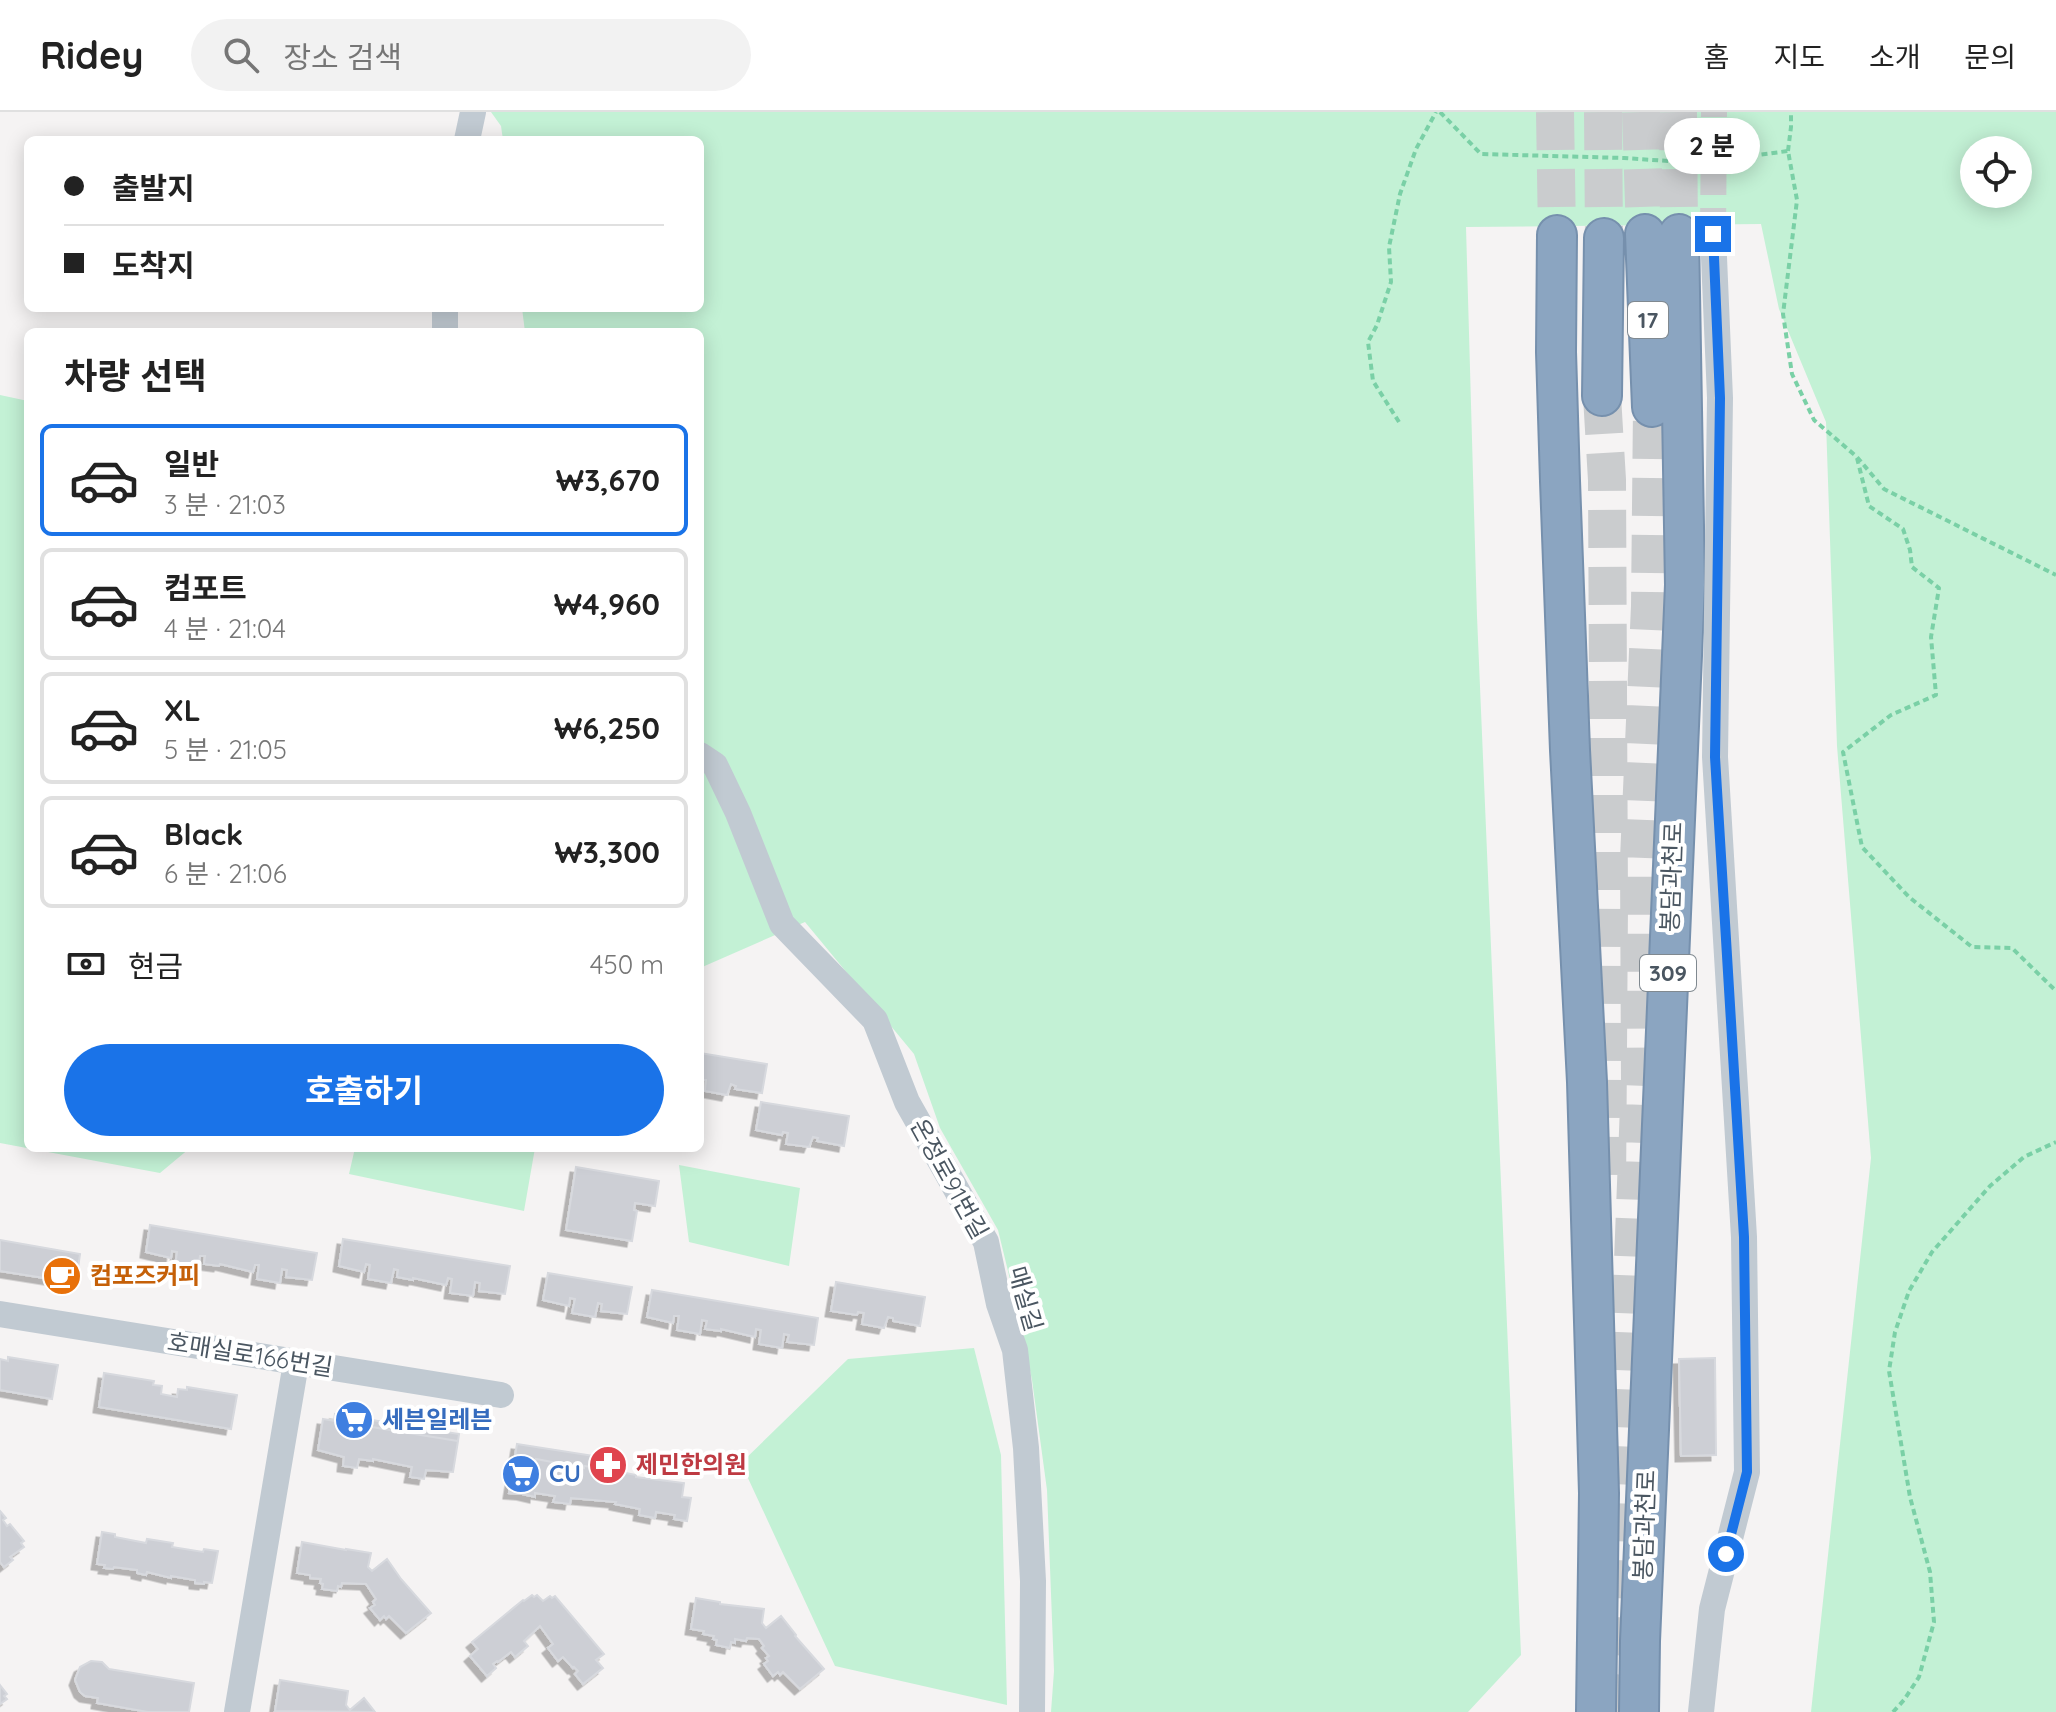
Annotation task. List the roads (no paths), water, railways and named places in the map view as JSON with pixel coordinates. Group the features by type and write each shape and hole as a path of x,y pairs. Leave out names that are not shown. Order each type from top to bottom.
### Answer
{"highway":[{"name":"17","path":"1652,407 1679,234"},
{"name":"봉담과천로","path":"1639,1712 1685,585 1679,234"},
{"name":"봉담과천로","path":"1557,235 1556,352 1560,481 1587,1082 1598,1462 1596,1712"},
{"name":"17","path":"1602,396 1604,238"}],"street":[{"path":"468,136 473,112"},
{"path":"1679,234 1720,398 1715,757 1744,1237 1747,1472 1712,1609 1701,1712"},
{"name":"온정로91번길","path":"704,758 715,765 738,813 782,924 875,1020 907,1102 986,1242 999,1304 1015,1350 1026,1448 1033,1581 1032,1712"},
{"name":"호매실로166번길","path":"0,1314 501,1395"},
{"path":"237,1712 296,1363"}],"tunnel":[{"path":"1555,112 1557,235"},
{"path":"1603,112 1604,238"},
{"path":"1641,112 1645,234"},
{"path":"1678,112 1679,234"},
{"path":"1713,234 1714,112"},
{"path":"1602,396 1607,480 1607,1193"},
{"path":"1612,1712 1618,1649 1640,1080 1639,859 1650,606 1652,407"}],"place":[{"name":"컴포즈커피","path":"62,1276"},
{"name":"세븐일레븐","path":"354,1420"},
{"name":"제민한의원","path":"608,1465"},
{"name":"CU","path":"521,1474"}]}
